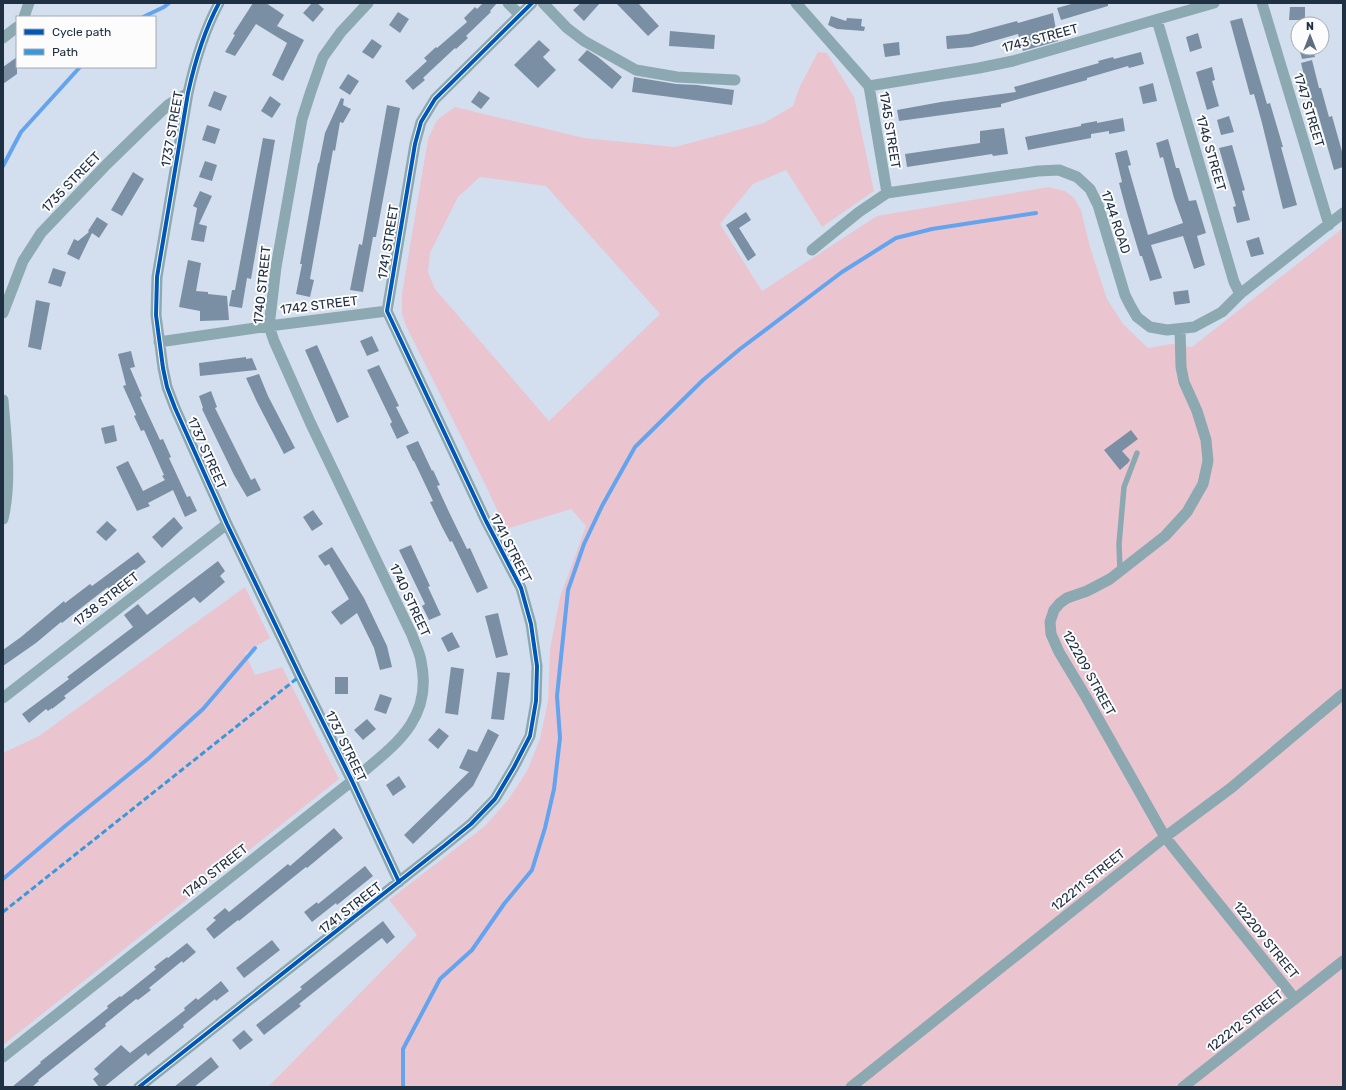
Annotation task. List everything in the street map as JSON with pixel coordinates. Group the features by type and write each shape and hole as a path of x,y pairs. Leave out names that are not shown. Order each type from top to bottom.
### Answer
{"street":[{"path":"24,16 28,3"},
{"name":"1737 STREET","path":"219,3 204,35 194,66 188,93 157,277 156,315 167,387 227,524 352,780 399,882"},
{"name":"1740 STREET","path":"3,1057 399,742 411,726 419,707 424,683 421,660 412,636 310,422 274,341 269,326 276,266 302,118 324,58 341,32 368,3"},
{"path":"508,3 519,14"},
{"name":"1741 STREET","path":"140,1087 471,824 495,799 530,736 536,701 537,666 531,624 521,588 486,521 387,311 415,144 421,122 435,100 519,14 532,3"},
{"path":"543,3 567,28 584,41 636,70 677,77 735,80"},
{"name":"1745 STREET","path":"796,3 869,86 886,193"},
{"name":"1743 STREET","path":"869,86 1013,61 1214,3"},
{"name":"1747 STREET","path":"1262,3 1329,225"},
{"name":"1746 STREET","path":"1157,20 1229,266 1240,294"},
{"path":"3,38 16,28"},
{"name":"1735 STREET","path":"3,313 23,261 41,233 107,164 168,105 188,93"},
{"name":"1744 ROAD","path":"812,250 859,212 886,193 1038,171 1059,170 1077,177 1090,189 1098,205 1125,295 1137,317 1150,327 1167,330 1194,327 1222,312 1240,294 1343,214"},
{"name":"1742 STREET","path":"159,342 387,311"},
{"name":"122209 STREET","path":"1180,329 1181,367 1184,382 1197,411 1206,440 1208,461 1204,484 1187,512 1164,536 1110,579 1067,598 1060,604 1054,610 1050,622 1051,634 1059,652 1165,836 1295,999"},
{"path":"3,400 8,484 6,507 3,519"},
{"name":"1738 STREET","path":"3,698 227,524"},
{"name":"122211 STREET","path":"851,1087 1165,836 1231,788 1343,694"},
{"name":"122212 STREET","path":"1183,1087 1343,961"}],"lane":[{"path":"1120,571 1119,544 1124,487 1137,452"}],"shaded area":[{"path":"818,52 827,53 854,97 874,191 822,227 786,170 753,184 720,224 762,291 877,216 1049,187 1065,191 1074,198 1081,210 1090,247 1107,299 1123,324 1148,348 1171,344 1192,347 1343,228 1343,1087 268,1087 417,935 389,900 485,826 508,800 527,771 540,739 548,701 550,649 560,597 586,526 571,509 506,529 406,326 402,313 402,294 428,139 437,120 455,107 584,138 675,147 764,123 793,106 800,86","holes":["480,177 546,186 660,314 549,421 435,289 428,272 430,253 458,197"]},
{"path":"245,587 270,638 245,653 255,675 282,667 339,779 3,1045 3,753 39,736"}],"building":[{"path":"253,3 266,3 284,15 277,26 304,40 283,81 272,75 287,43 256,24 235,56 225,52 235,35 233,34"},
{"path":"312,3 317,3 324,9 313,22 303,13"},
{"path":"483,3 497,3 490,11 491,12 466,36 468,38 423,78 425,80 413,90 405,81 427,61 424,58 467,22 464,18 475,7 477,9"},
{"path":"581,3 600,3 584,21 573,10"},
{"path":"616,3 638,3 659,26 648,36"},
{"path":"1075,3 1108,3 1108,6 1061,20 1057,8"},
{"path":"1290,7 1305,7 1305,16 1290,16 1289,20"},
{"path":"398,12 409,19 400,33 389,25"},
{"path":"1053,13 1058,41 1023,51 1018,34 972,47 947,49 946,36 968,34 1017,21 1018,23"},
{"path":"831,16 846,21 847,18 862,19 861,26 865,27 864,31 837,29 828,25"},
{"path":"1242,18 1267,104 1270,103 1283,147 1281,147 1297,205 1283,209 1254,94 1250,95 1230,21"},
{"path":"670,31 715,35 714,49 669,46"},
{"path":"1198,33 1202,48 1190,52 1186,37"},
{"path":"372,39 382,46 373,59 362,52"},
{"path":"539,40 550,50 543,57 556,70 538,88 514,65"},
{"path":"899,42 900,55 885,57 883,44"},
{"path":"587,50 622,77 612,89 578,60"},
{"path":"1141,52 1144,64 1129,68 1128,66 1087,78 1087,80 1001,104 1001,107 899,121 897,110 941,102 1016,92 1014,87 1099,63 1098,61 1113,57 1114,59"},
{"path":"1301,56 1315,57 1302,59"},
{"path":"16,58 17,74 3,84 3,67"},
{"path":"1312,60 1319,88 1321,88 1329,117 1332,116 1343,155 1343,167 1334,170 1316,107 1312,108 1301,63"},
{"path":"1212,67 1215,80 1212,81 1219,106 1207,110 1196,72"},
{"path":"348,74 359,81 350,95 339,88"},
{"path":"634,77 676,84 734,90 732,105 632,92"},
{"path":"1153,83 1157,101 1143,104 1139,87"},
{"path":"214,91 227,96 221,111 208,106"},
{"path":"479,91 490,98 481,109 471,102"},
{"path":"270,96 281,104 272,118 261,111"},
{"path":"341,98 344,99 343,105 351,109 343,123 340,122 335,151 333,150 310,279 314,280 310,297 296,294 302,264 300,264 318,163 325,133"},
{"path":"387,105 400,108 376,237 373,237 363,292 350,290 359,244 362,245"},
{"path":"1229,116 1234,132 1221,135 1217,120"},
{"path":"1123,118 1125,131 1109,134 1109,131 1091,134 1091,138 1028,150 1025,137 1081,126 1081,124 1097,121 1097,123"},
{"path":"207,125 220,129 215,144 202,140"},
{"path":"1004,128 1008,154 993,156 992,154 907,167 905,154 980,143 980,131"},
{"path":"263,138 275,140 251,279 247,278 242,308 229,306 232,290 235,290"},
{"path":"1168,139 1176,168 1179,168 1189,201 1196,200 1206,233 1197,236 1205,265 1194,269 1183,236 1151,245 1162,278 1150,281 1142,256 1140,256 1127,213 1119,183 1122,182 1115,153 1127,150 1131,165 1128,166 1148,235 1183,223 1174,198 1163,157 1160,158 1156,143"},
{"path":"1232,145 1245,190 1242,191 1250,220 1237,223 1233,207 1236,206 1219,148"},
{"path":"205,161 217,165 212,181 199,177"},
{"path":"133,172 144,179 122,216 111,210"},
{"path":"200,191 212,196 199,224 207,226 204,242 191,240 197,208 193,206"},
{"path":"746,212 751,220 739,228 756,255 748,261 726,225"},
{"path":"97,217 108,224 99,238 92,233 79,260 67,254 74,239 78,241 89,232 88,231"},
{"path":"1259,237 1264,254 1251,257 1246,241"},
{"path":"188,260 201,263 196,291 227,296 229,320 200,321 200,311 179,307"},
{"path":"53,268 66,272 61,287 48,283"},
{"path":"1188,290 1190,303 1175,305 1173,292"},
{"path":"36,300 50,303 41,350 28,347"},
{"path":"372,336 379,351 367,356 360,341"},
{"path":"317,345 349,417 337,423 305,350"},
{"path":"131,351 135,367 130,368 142,396 140,397 160,440 163,439 171,457 169,458 187,497 190,496 197,511 185,517 173,490 148,503 150,506 137,511 116,467 128,461 143,491 165,480 162,476 164,475 144,430 141,431 134,416 136,415 123,386 126,385 118,354"},
{"path":"246,357 246,359 252,358 257,370 200,376 199,363"},
{"path":"379,365 399,406 396,407 409,433 397,439 390,424 392,422 367,370"},
{"path":"259,374 268,396 295,448 284,454 246,378"},
{"path":"211,391 217,407 215,408 251,480 255,478 261,490 247,497 234,475 202,409 199,396"},
{"path":"114,425 117,441 105,444 101,428"},
{"path":"1131,430 1138,439 1122,451 1130,460 1120,470 1104,450"},
{"path":"418,441 440,485 437,486 449,512 467,549 470,548 488,588 477,593 452,541 450,542 442,527 430,502 433,501 406,446"},
{"path":"313,510 323,524 312,531 303,517"},
{"path":"174,517 183,528 162,548 152,537"},
{"path":"107,521 117,530 106,541 96,532"},
{"path":"411,545 430,586 428,587 441,615 429,620 422,606 425,604 399,550"},
{"path":"332,547 364,598 387,646 392,667 380,670 374,648 357,613 341,625 331,612 349,599 329,564 325,566 318,556"},
{"path":"138,552 146,562 109,590 108,587 62,623 61,622 36,643 3,666 3,650 64,601 65,603 90,584 92,586"},
{"path":"218,561 225,571 220,576 225,582 200,603 194,597 64,696 66,698 52,709 48,711 46,709 29,723 22,714 69,679 67,677 133,627 124,615 138,604 147,615"},
{"path":"498,613 508,655 496,658 485,616"},
{"path":"452,632 460,647 448,652 441,638"},
{"path":"451,667 464,669 458,715 445,713"},
{"path":"497,672 510,673 504,720 491,719"},
{"path":"335,677 348,677 348,694 335,694"},
{"path":"380,694 392,698 386,714 374,710"},
{"path":"367,719 376,729 363,740 354,730"},
{"path":"439,728 449,736 438,749 428,740"},
{"path":"488,729 499,735 473,786 413,844 404,835 469,772 459,768 468,749 477,752"},
{"path":"399,776 406,787 393,796 386,785"},
{"path":"334,828 343,838 307,868 306,867 239,921 238,920 214,939 206,929 216,920 213,918 225,908 229,912 288,864 290,866"},
{"path":"365,866 373,876 337,905 336,903 312,922 304,912 317,902 318,904"},
{"path":"383,921 395,937 387,944 382,938 299,1004 301,1006 264,1035 256,1025 302,989 300,987"},
{"path":"272,940 280,950 244,978 236,968"},
{"path":"187,943 196,952 183,963 182,961 149,988 151,990 138,1000 136,999 105,1024 106,1026 38,1080 39,1081 32,1087 12,1087 41,1063 40,1062 108,1008 107,1006 120,996 121,997 156,969 154,967"},
{"path":"221,981 229,991 216,1001 215,999 183,1025 184,1027 148,1056 146,1053 104,1087 99,1087 93,1079 99,1074 94,1069 121,1045 130,1053 185,1010 184,1008 196,998 198,1000"},
{"path":"244,1030 253,1040 240,1050 232,1040"},
{"path":"211,1057 219,1067 194,1087 174,1087"}],"waterway":[{"path":"145,16 169,3"},
{"path":"3,166 21,132 79,68"},
{"path":"403,1087 403,1049 440,979 472,950 504,904 532,870 545,828 554,789 560,738 557,696 568,590 584,544 602,506 635,447 703,380 740,349 842,272 896,238 932,229 1036,213"},
{"path":"3,879 149,758 203,709 255,648"}],"marked path":[{"path":"3,912 300,676"}],"cycle path":[{"path":"219,3 200,46 188,93 157,277 156,315 163,368 167,387 175,408 227,524 352,781 399,882"},
{"path":"139,1087 471,824 495,799 530,736 536,701 537,666 531,624 521,588 486,521 387,311 415,144 421,122 435,99 532,3"}]}
